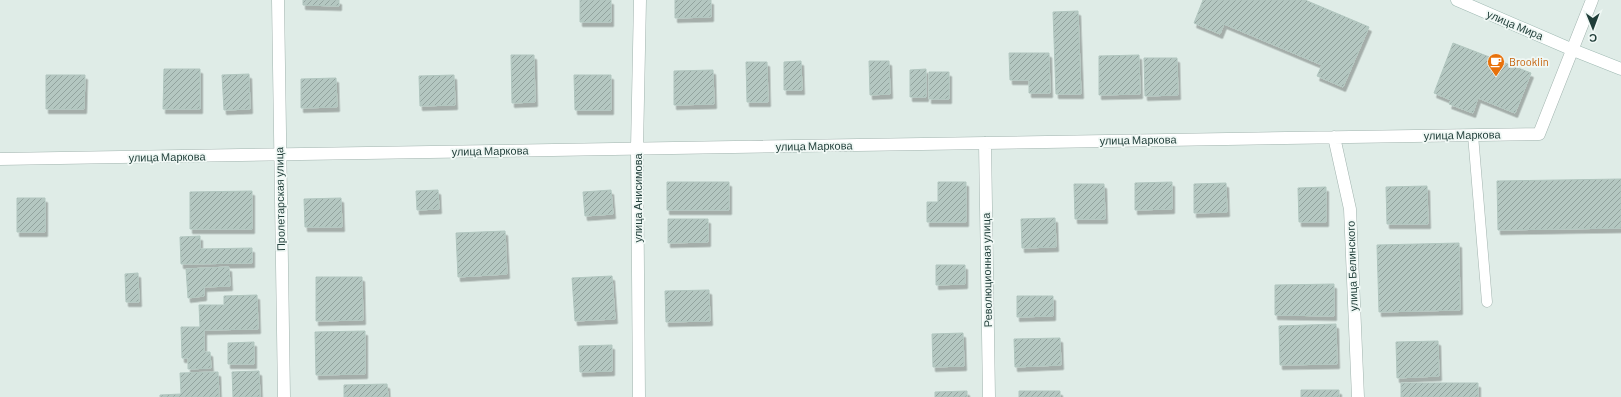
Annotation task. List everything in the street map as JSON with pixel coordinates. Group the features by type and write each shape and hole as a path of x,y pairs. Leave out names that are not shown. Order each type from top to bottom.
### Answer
{"street":[{"name":"Пролетарская улица","path":"278,0 284,397"},
{"name":"улица Анисимова","path":"639,397 638,148 640,0"},
{"name":"улица Мира","path":"1457,0 1621,69"},
{"path":"1573,50 1592,0"},
{"name":"улица Маркова","path":"0,159 1539,134 1573,50"},
{"name":"улица Белинского","path":"1334,137 1350,209 1358,397"},
{"name":"Революционная улица","path":"985,143 989,397"}],"lane":[{"path":"1473,135 1487,302"}],"building":[{"path":"303,0 339,0 339,6 303,5"},
{"path":"580,0 611,0 611,22 580,22"},
{"path":"675,0 711,0 711,17 675,18"},
{"path":"1203,0 1305,0 1369,27 1343,87 1317,76 1322,65 1224,24 1220,34 1194,23"},
{"path":"1078,11 1081,94 1056,94 1053,12"},
{"path":"1453,43 1531,73 1515,113 1478,98 1473,113 1449,104 1451,100 1434,93"},
{"path":"1009,53 1049,53 1050,93 1029,93 1029,80 1010,80"},
{"path":"511,55 534,55 535,102 512,103"},
{"path":"1139,55 1140,94 1099,95 1099,56"},
{"path":"1144,58 1177,58 1178,95 1145,96"},
{"path":"801,61 802,90 784,90 784,62"},
{"path":"869,61 889,61 890,94 870,95"},
{"path":"746,62 767,62 768,102 747,102"},
{"path":"164,69 200,69 200,109 163,109"},
{"path":"926,69 926,97 910,97 910,70"},
{"path":"713,70 714,104 674,105 674,71"},
{"path":"929,72 949,72 949,99 929,99"},
{"path":"249,74 250,109 224,110 222,75"},
{"path":"46,75 85,75 84,109 46,109"},
{"path":"454,75 455,105 420,106 419,76"},
{"path":"574,75 611,75 611,110 575,110"},
{"path":"336,78 337,107 301,108 301,79"},
{"path":"1621,179 1621,228 1498,230 1497,181"},
{"path":"667,182 729,182 729,210 667,210"},
{"path":"938,182 966,182 966,222 927,222 927,202 938,202"},
{"path":"1172,182 1172,209 1135,210 1135,183"},
{"path":"1226,183 1227,212 1194,213 1194,184"},
{"path":"1074,184 1104,184 1105,219 1075,219"},
{"path":"1427,186 1428,224 1387,224 1386,187"},
{"path":"1326,187 1326,222 1299,222 1298,188"},
{"path":"438,190 439,209 417,210 416,191"},
{"path":"611,190 613,214 585,216 583,192"},
{"path":"252,191 252,229 190,229 190,192"},
{"path":"17,198 45,198 45,232 17,232"},
{"path":"341,198 342,227 305,227 304,199"},
{"path":"1055,218 1056,247 1022,248 1021,219"},
{"path":"668,219 708,219 708,242 668,243"},
{"path":"505,231 507,274 458,277 456,233"},
{"path":"200,236 200,249 252,248 252,263 181,264 180,237"},
{"path":"1459,243 1460,310 1379,312 1377,245"},
{"path":"936,265 965,265 965,284 936,285"},
{"path":"229,267 230,286 204,287 204,296 188,298 186,269"},
{"path":"138,273 139,302 126,302 125,274"},
{"path":"612,276 615,319 575,321 572,278"},
{"path":"316,277 362,277 363,320 316,321"},
{"path":"1334,284 1334,316 1275,315 1275,285"},
{"path":"709,290 710,321 666,322 665,291"},
{"path":"257,295 258,329 204,330 204,352 210,352 211,368 188,369 188,358 182,358 181,327 200,327 199,305 224,305 224,296"},
{"path":"1017,296 1053,296 1053,316 1017,317"},
{"path":"1336,324 1337,364 1280,365 1279,326"},
{"path":"365,331 365,374 316,375 315,332"},
{"path":"963,333 964,366 933,367 932,334"},
{"path":"1060,338 1061,365 1015,367 1014,339"},
{"path":"1438,341 1439,376 1397,378 1396,342"},
{"path":"254,342 254,364 228,364 228,343"},
{"path":"612,345 612,371 580,372 579,346"},
{"path":"259,371 260,397 233,397 232,372"},
{"path":"218,372 219,397 160,397 160,395 181,394 180,373"},
{"path":"1401,383 1478,383 1478,397 1401,397"},
{"path":"387,384 388,397 344,397 344,385"},
{"path":"1301,390 1339,390 1339,397 1301,397"},
{"path":"967,391 967,397 935,397 935,392"},
{"path":"1019,391 1060,391 1060,397 1019,397"}],"place":[{"name":"Brooklin","path":"1496,77"}]}
